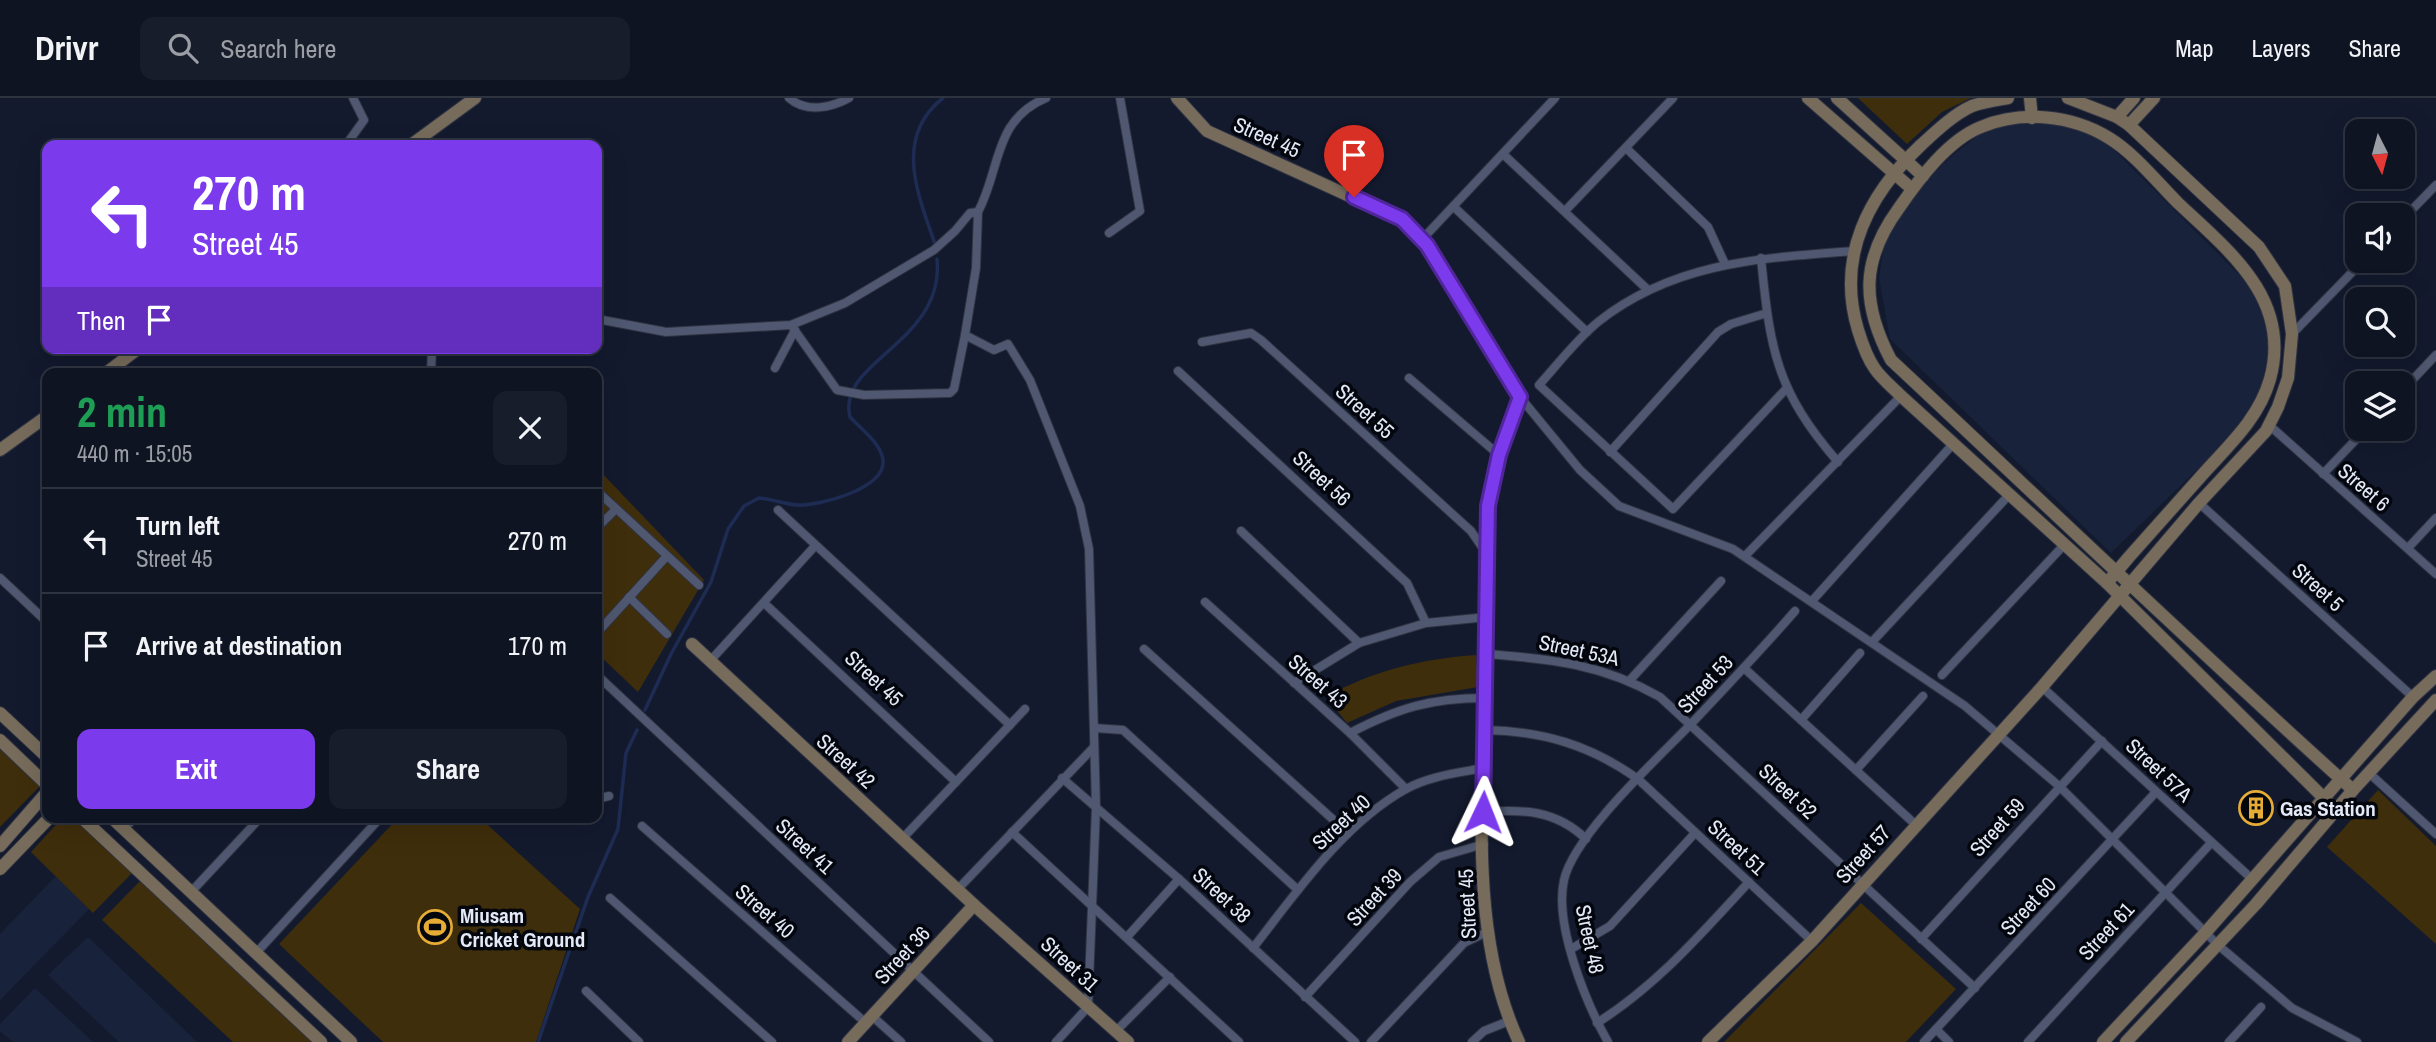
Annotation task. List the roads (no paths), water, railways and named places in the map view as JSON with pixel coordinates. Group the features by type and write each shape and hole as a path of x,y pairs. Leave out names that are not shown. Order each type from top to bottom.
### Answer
{"street":[{"path":"350,140 364,120 353,98"},
{"path":"418,140 475,98"},
{"path":"789,98 793,102 821,108 834,107 849,98"},
{"path":"793,327 837,390 864,395 950,393 954,389 976,268 978,212 993,177 996,153 1019,114 1046,98"},
{"path":"1109,233 1140,211 1120,98"},
{"name":"Street 45","path":"1177,98 1207,131 1402,219 1427,245 1520,397 1499,455 1488,506 1483,812 1485,933 1509,1021 1519,1042"},
{"path":"1429,232 1555,98"},
{"path":"1565,211 1673,98"},
{"path":"1808,98 1912,189"},
{"path":"1837,98 1923,176"},
{"path":"2008,98 1971,107 1934,133 1893,173 1869,211 1853,251 1850,278 1857,327 1874,368 1979,468 2107,583 2336,810"},
{"path":"2030,98 2032,118"},
{"name":"Street 57","path":"1708,1042 1812,942 1861,884 2120,598 2129,584 2269,425 2288,379 2292,334 2285,286 2259,247 2129,125 2117,117 2068,98"},
{"path":"2117,117 2134,98"},
{"path":"2129,125 2154,98"},
{"path":"2107,583 2117,571 2208,468 2253,419 2270,377 2274,338 2264,297 2243,264 2111,138 2081,124 2015,118 1980,127 1951,147 1912,189 1883,229 1871,260 1869,286 1874,321 1891,360 2117,571 2187,640 2353,790"},
{"path":"1626,148 1708,227 1725,264"},
{"path":"1503,154 1648,290"},
{"path":"2173,197 2188,182"},
{"path":"2415,207 2436,185"},
{"path":"1454,206 1587,332"},
{"path":"602,320 666,332 793,327 845,303 934,250 956,232 970,213 978,212"},
{"path":"1786,388 1673,509 1539,385 1587,332 1648,290 1696,270 1725,264 1761,258 1853,251"},
{"path":"1761,258 1772,345 1786,388 1804,422 1838,462"},
{"path":"2292,334 2351,273"},
{"path":"1610,452 1718,332 1731,324 1767,313"},
{"path":"1857,327 1874,321"},
{"path":"775,368 793,327"},
{"name":"Street 55","path":"1202,342 1251,333 1261,340 1471,531 1486,552"},
{"path":"965,335 994,350 1008,344 1013,350 1030,380 1080,506 1089,549 1096,807 1088,1007 1056,1042"},
{"path":"113,368 131,354"},
{"path":"2415,377 2436,355"},
{"name":"Street 56","path":"1178,371 1407,583 1426,624"},
{"path":"1409,378 1499,455"},
{"path":"1745,556 1901,396"},
{"path":"1520,397 1580,470 1619,506 1745,556 1872,642 1998,733 2059,786 2218,945 2292,1008 2357,1042"},
{"path":"0,450 42,420"},
{"name":"Street 6","path":"2269,425 2436,574"},
{"path":"2323,474 2355,441"},
{"path":"1812,601 1954,444"},
{"path":"1979,468 1991,453"},
{"path":"2208,468 2221,479"},
{"path":"1872,642 2009,495"},
{"path":"602,496 666,557 699,584"},
{"name":"Street 5","path":"2199,503 2413,698"},
{"path":"602,523 615,509"},
{"path":"778,510 1010,725"},
{"path":"2408,548 2436,518"},
{"path":"1241,531 1359,643"},
{"path":"1942,675 2064,545"},
{"path":"710,662 815,546"},
{"path":"602,627 666,557"},
{"path":"0,578 42,617"},
{"path":"1630,680 1721,581"},
{"path":"629,597 667,634"},
{"name":"Street 43","path":"1205,602 1350,733 1406,789"},
{"name":"Street 45","path":"764,603 957,782"},
{"name":"Street 53","path":"1638,779 1795,611"},
{"path":"1294,683 1359,643 1426,624 1486,617"},
{"path":"2175,652 2187,640"},
{"name":"Street 42","path":"692,644 974,905"},
{"path":"1144,649 1348,833"},
{"path":"1801,720 1860,653"},
{"name":"Street 53A","path":"1486,654 1562,660 1630,680 1660,697 1691,724"},
{"path":"1744,668 1916,825"},
{"path":"2103,1042 2206,932 2413,698 2436,676"},
{"name":"Street 41","path":"602,680 989,1042"},
{"name":"Street 57A","path":"2042,687 2252,879"},
{"path":"1856,770 1923,696"},
{"path":"1350,733 1392,711 1423,702 1485,698"},
{"path":"2126,1042 2218,945 2353,790 2435,703"},
{"path":"902,839 1025,709"},
{"path":"0,713 42,752"},
{"name":"Street 52","path":"1691,724 1975,988"},
{"path":"1094,728 1124,730 1298,890"},
{"name":"Street 51","path":"1485,730 1540,733 1589,748 1638,779 1812,942"},
{"path":"0,740 42,780"},
{"name":"Street 59","path":"1921,939 2102,741"},
{"path":"957,890 1094,747"},
{"name":"Street 40","path":"1253,948 1298,890 1348,833 1406,789 1439,777 1484,768"},
{"path":"2369,773 2436,834"},
{"name":"Street 38","path":"1062,778 1179,879 1355,1042"},
{"name":"Street 48","path":"1608,1042 1597,1023 1571,949 1563,903 1563,882 1574,856 1586,839 1638,779"},
{"name":"Street 60","path":"1924,1042 2156,792"},
{"path":"602,798 609,796"},
{"path":"0,846 42,798"},
{"path":"1483,812 1519,809 1558,817 1586,839"},
{"path":"0,869 44,823"},
{"path":"87,823 321,1042"},
{"path":"118,823 351,1042"},
{"path":"124,829 130,823"},
{"path":"191,892 255,823"},
{"path":"256,953 375,823"},
{"name":"Street 40","path":"642,826 869,1019 901,1042"},
{"path":"1012,832 1239,1042"},
{"path":"1571,949 1610,926 1695,833"},
{"name":"Street 61","path":"2030,1041 2211,843"},
{"name":"Street 39","path":"1305,997 1410,882 1439,857 1484,844"},
{"path":"1127,937 1179,879"},
{"path":"1597,1023 1634,1000 1668,970 1749,882"},
{"path":"610,898 772,1042"},
{"name":"Street 36","path":"848,1042 974,905"},
{"name":"Street 31","path":"974,905 1128,1042"},
{"path":"1371,1042 1464,943 1485,933"},
{"path":"1116,1031 1170,977"},
{"path":"586,992 639,1042"},
{"path":"2230,1042 2261,1007"},
{"path":"1472,1042 1484,1031 1509,1021"},
{"path":"1936,1029 1950,1042"}],"waterway":[{"path":"935,244 917,187 914,148 918,130 928,113 943,98"},
{"path":"645,710 671,654 711,582 728,529 744,506 759,498 797,505 835,499 863,487 881,470 883,460 878,448 870,436 850,417 850,398 859,380 909,331 925,311 935,288 937,259"},
{"path":"538,1042 588,897 618,829 626,753 637,730"}],"place":[{"name":"Gas Station","path":"2256,808"},
{"name":"Miusam Cricket Ground","path":"435,927"}]}
